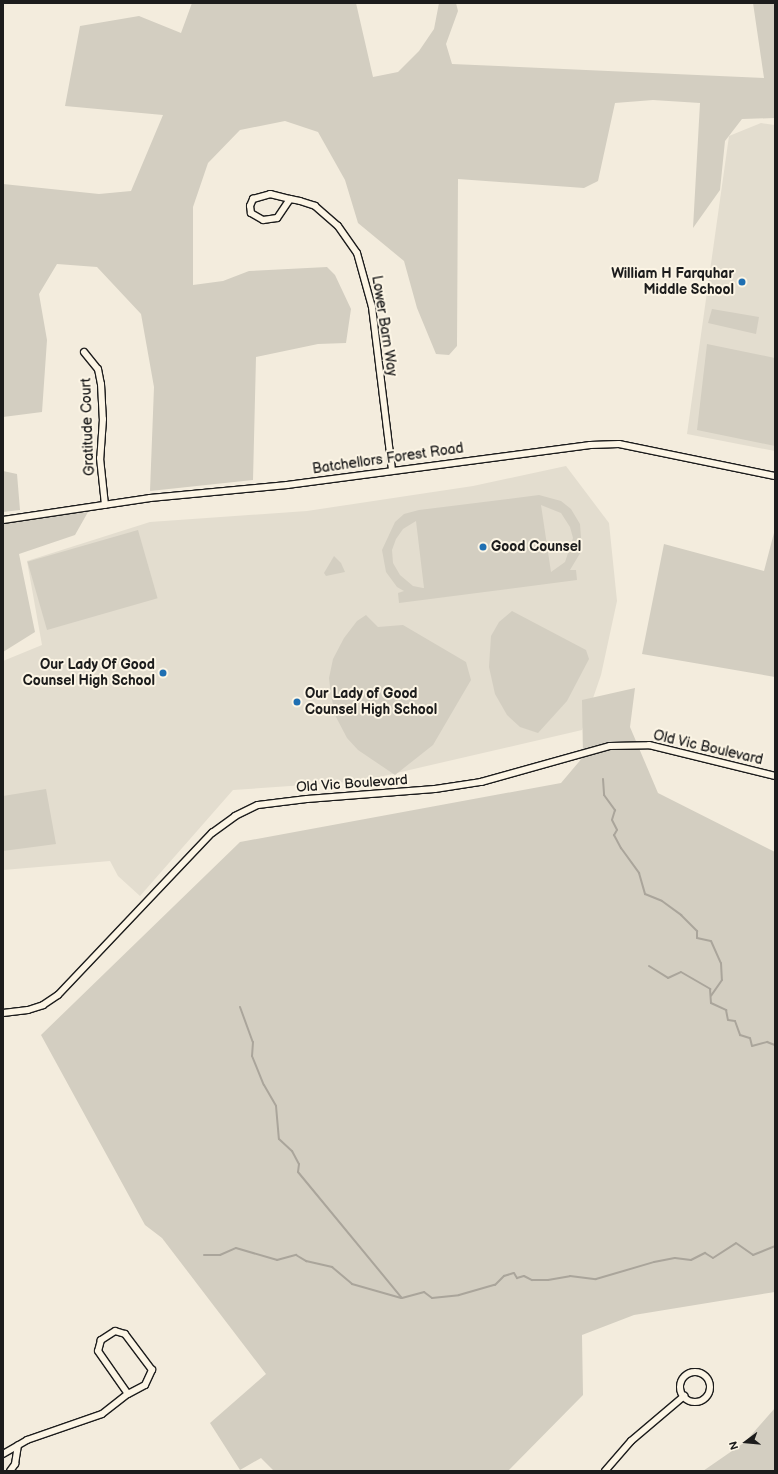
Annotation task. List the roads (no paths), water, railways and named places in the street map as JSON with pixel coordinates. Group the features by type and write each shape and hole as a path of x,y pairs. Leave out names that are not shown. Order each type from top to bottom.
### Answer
{"street":[{"name":"Lower Barn Way","path":"290,198 282,214 277,218 263,220 256,218 251,213 250,206 257,196 270,194 290,198 315,206 327,215 357,253 372,307 392,470"},
{"name":"Gratitude Court","path":"84,352 98,369 101,384 103,419 100,458 105,504"},
{"name":"Batchellors Forest Road","path":"3,520 164,496 287,485 531,451 620,444 775,476"},
{"name":"Old Vic Boulevard","path":"3,1013 28,1010 43,1005 58,995 212,833 235,816 258,806 307,799 435,790 481,782 610,746 649,745 775,776"},
{"path":"3,1454 18,1445 102,1414 128,1394 145,1385 152,1370 125,1334 115,1331 102,1340 98,1350 128,1394"},
{"path":"698,1372 708,1379 709,1392 704,1399 696,1402 684,1396 680,1385 687,1375 698,1372"},
{"path":"605,1471 631,1441 684,1396"},
{"path":"10,1471 15,1464 18,1445"}],"waterway":[{"path":"603,779 604,795 615,810 612,820 617,830 614,835 621,848 639,873 645,894 662,901 681,915 697,931 697,938 711,941 721,963 722,980 711,996"},
{"path":"649,966 668,978 681,972 710,989 711,1003 726,1010 728,1020 735,1021 740,1035 750,1038 752,1046 767,1042 775,1045"},
{"path":"240,1007 253,1042 252,1056 264,1085 276,1106 279,1139 292,1151 299,1164 298,1172 402,1298 424,1292 432,1298 459,1295 495,1285 504,1276 514,1273 517,1278 524,1276 532,1280 548,1280 570,1276 596,1279 654,1262 675,1258 691,1260 705,1253 713,1258 736,1243 753,1255 775,1246"},
{"path":"204,1255 220,1255 236,1248 277,1260 296,1255 306,1261 332,1267 352,1284 401,1298"}],"place":[{"name":"William H Farquhar Middle School","path":"742,282"},
{"name":"Good Counsel","path":"483,547"},
{"name":"Our Lady Of Good Counsel High School","path":"163,673"},
{"name":"Our Lady of Good Counsel High School","path":"297,702"}]}
